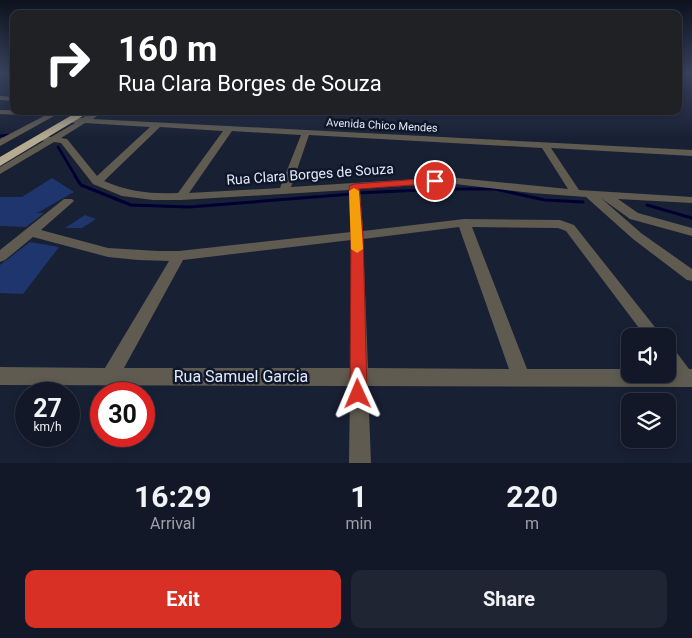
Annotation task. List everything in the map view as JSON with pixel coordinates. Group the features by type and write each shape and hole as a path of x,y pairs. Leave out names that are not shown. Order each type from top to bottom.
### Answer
{"highway":[{"path":"0,162 46,135 73,116 84,116"},
{"path":"0,153 46,135"}],"street":[{"path":"0,143 48,115"},
{"name":"Avenida Chico Mendes","path":"84,116 229,129 692,153"},
{"path":"0,171 46,135 84,116"},
{"path":"97,182 157,124"},
{"path":"30,127 46,135"},
{"path":"181,197 229,129"},
{"path":"284,191 306,132"},
{"name":"Rua Clara Borges de Souza","path":"46,135 65,143 97,182 122,192 152,197 284,191 354,191 447,180 576,193 692,200"},
{"path":"544,144 576,193"},
{"path":"354,191 357,234 360,463"},
{"path":"590,194 621,223 692,276"},
{"path":"606,195 634,216 692,232"},
{"path":"0,257 68,201"},
{"path":"621,223 634,216"},
{"path":"464,223 521,378"},
{"path":"30,232 123,255 179,256 464,223 560,224 570,228 575,233 648,328"},
{"path":"110,376 179,256"},
{"path":"676,364 689,378"},
{"name":"Rua Samuel Garcia","path":"0,376 689,378"}],"building":[{"path":"52,178 74,192 37,213 44,213 26,227 0,226 0,197 22,197"},
{"path":"85,215 96,219 82,228 65,228"},
{"path":"30,242 59,247 23,294 0,293 0,265"}],"waterway":[{"path":"0,136 8,135"},
{"path":"58,147 76,177"},
{"path":"75,176 81,185 131,205 189,207 352,194"},
{"path":"358,193 442,189 495,189 545,200 583,202"},
{"path":"647,205 692,218"}],"slow traffic":[{"path":"354,191 357,249"}],"route":[{"path":"358,394 357,234 354,186 435,181"}]}
